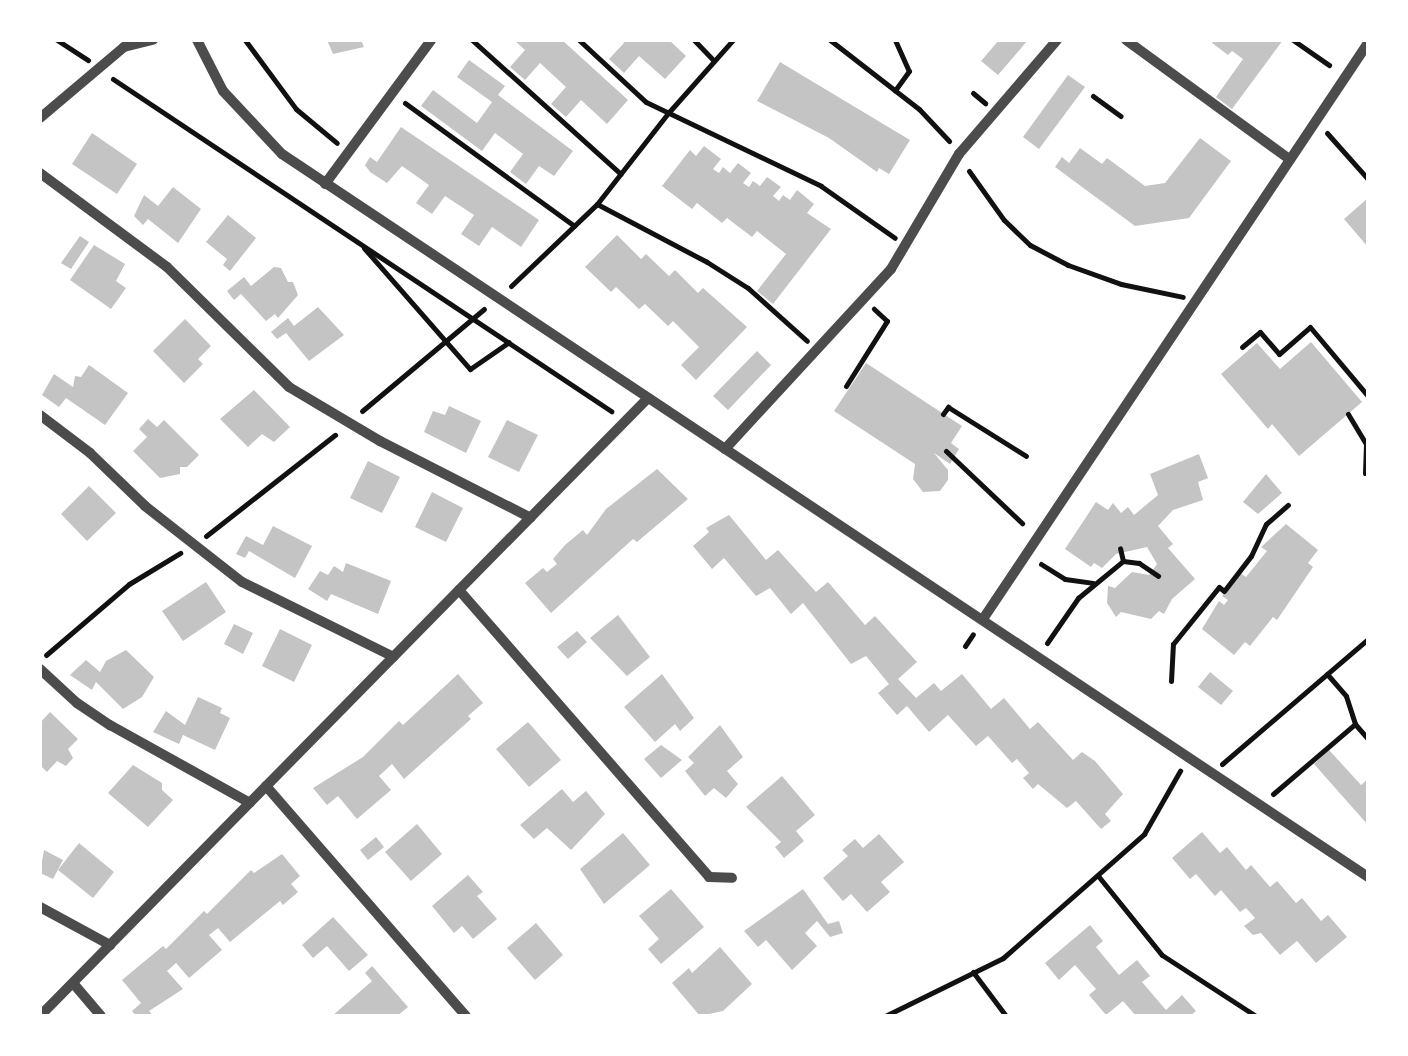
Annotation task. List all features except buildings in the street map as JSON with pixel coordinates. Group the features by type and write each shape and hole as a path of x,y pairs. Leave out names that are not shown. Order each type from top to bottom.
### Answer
{"street":[{"path":"40,118 124,48 153,40"},
{"path":"197,40 222,91 249,123 325,184 1368,877"},
{"path":"325,184 430,40"},
{"path":"726,449 865,300 906,244 959,154 1057,40"},
{"path":"1126,40 1289,160"},
{"path":"983,620 1368,44"},
{"path":"40,173 167,267 290,387 349,423 530,518"},
{"path":"40,1016 648,398"},
{"path":"40,415 242,582 394,657"},
{"path":"460,590 709,876 732,878"},
{"path":"40,669 77,703 110,725 250,802"},
{"path":"266,786 466,1016"},
{"path":"40,906 110,945"},
{"path":"72,983 100,1016"}],"path":[{"path":"57,40 626,421"},
{"path":"246,40 296,109 348,152"},
{"path":"472,40 621,174"},
{"path":"579,40 646,102 821,186 906,244"},
{"path":"694,40 712,60"},
{"path":"508,288 597,204 712,60 733,40"},
{"path":"830,40 920,109 959,154 977,187 1030,245 1068,265 1121,284 1175,293"},
{"path":"895,40 909,71 895,90"},
{"path":"1290,50 1295,41 1329,65"},
{"path":"390,92 574,226"},
{"path":"1093,96 1120,116"},
{"path":"1328,133 1368,179"},
{"path":"597,204 659,234 748,288 818,351"},
{"path":"359,242 470,369 509,342"},
{"path":"846,386 887,322 865,300"},
{"path":"40,660 129,584 195,544 276,486 473,318"},
{"path":"1242,347 1260,332 1278,354 1310,328 1368,396"},
{"path":"943,414 948,407 1026,456"},
{"path":"1348,414 1361,432 1368,454 1365,473"},
{"path":"946,450 1022,523"},
{"path":"1171,681 1174,644 1219,587 1224,591 1252,556 1266,524 1288,505"},
{"path":"1120,548 1123,561"},
{"path":"1047,643 1093,583 1123,561 1139,563 1158,576"},
{"path":"1039,563 1065,579 1093,583"},
{"path":"1212,773 1368,639"},
{"path":"1327,674 1346,696 1355,724 1367,736"},
{"path":"1273,794 1355,724"},
{"path":"885,1016 1003,958 1144,834 1188,757"},
{"path":"1098,876 1162,954 1256,1016"},
{"path":"973,972 1006,1016"}]}
